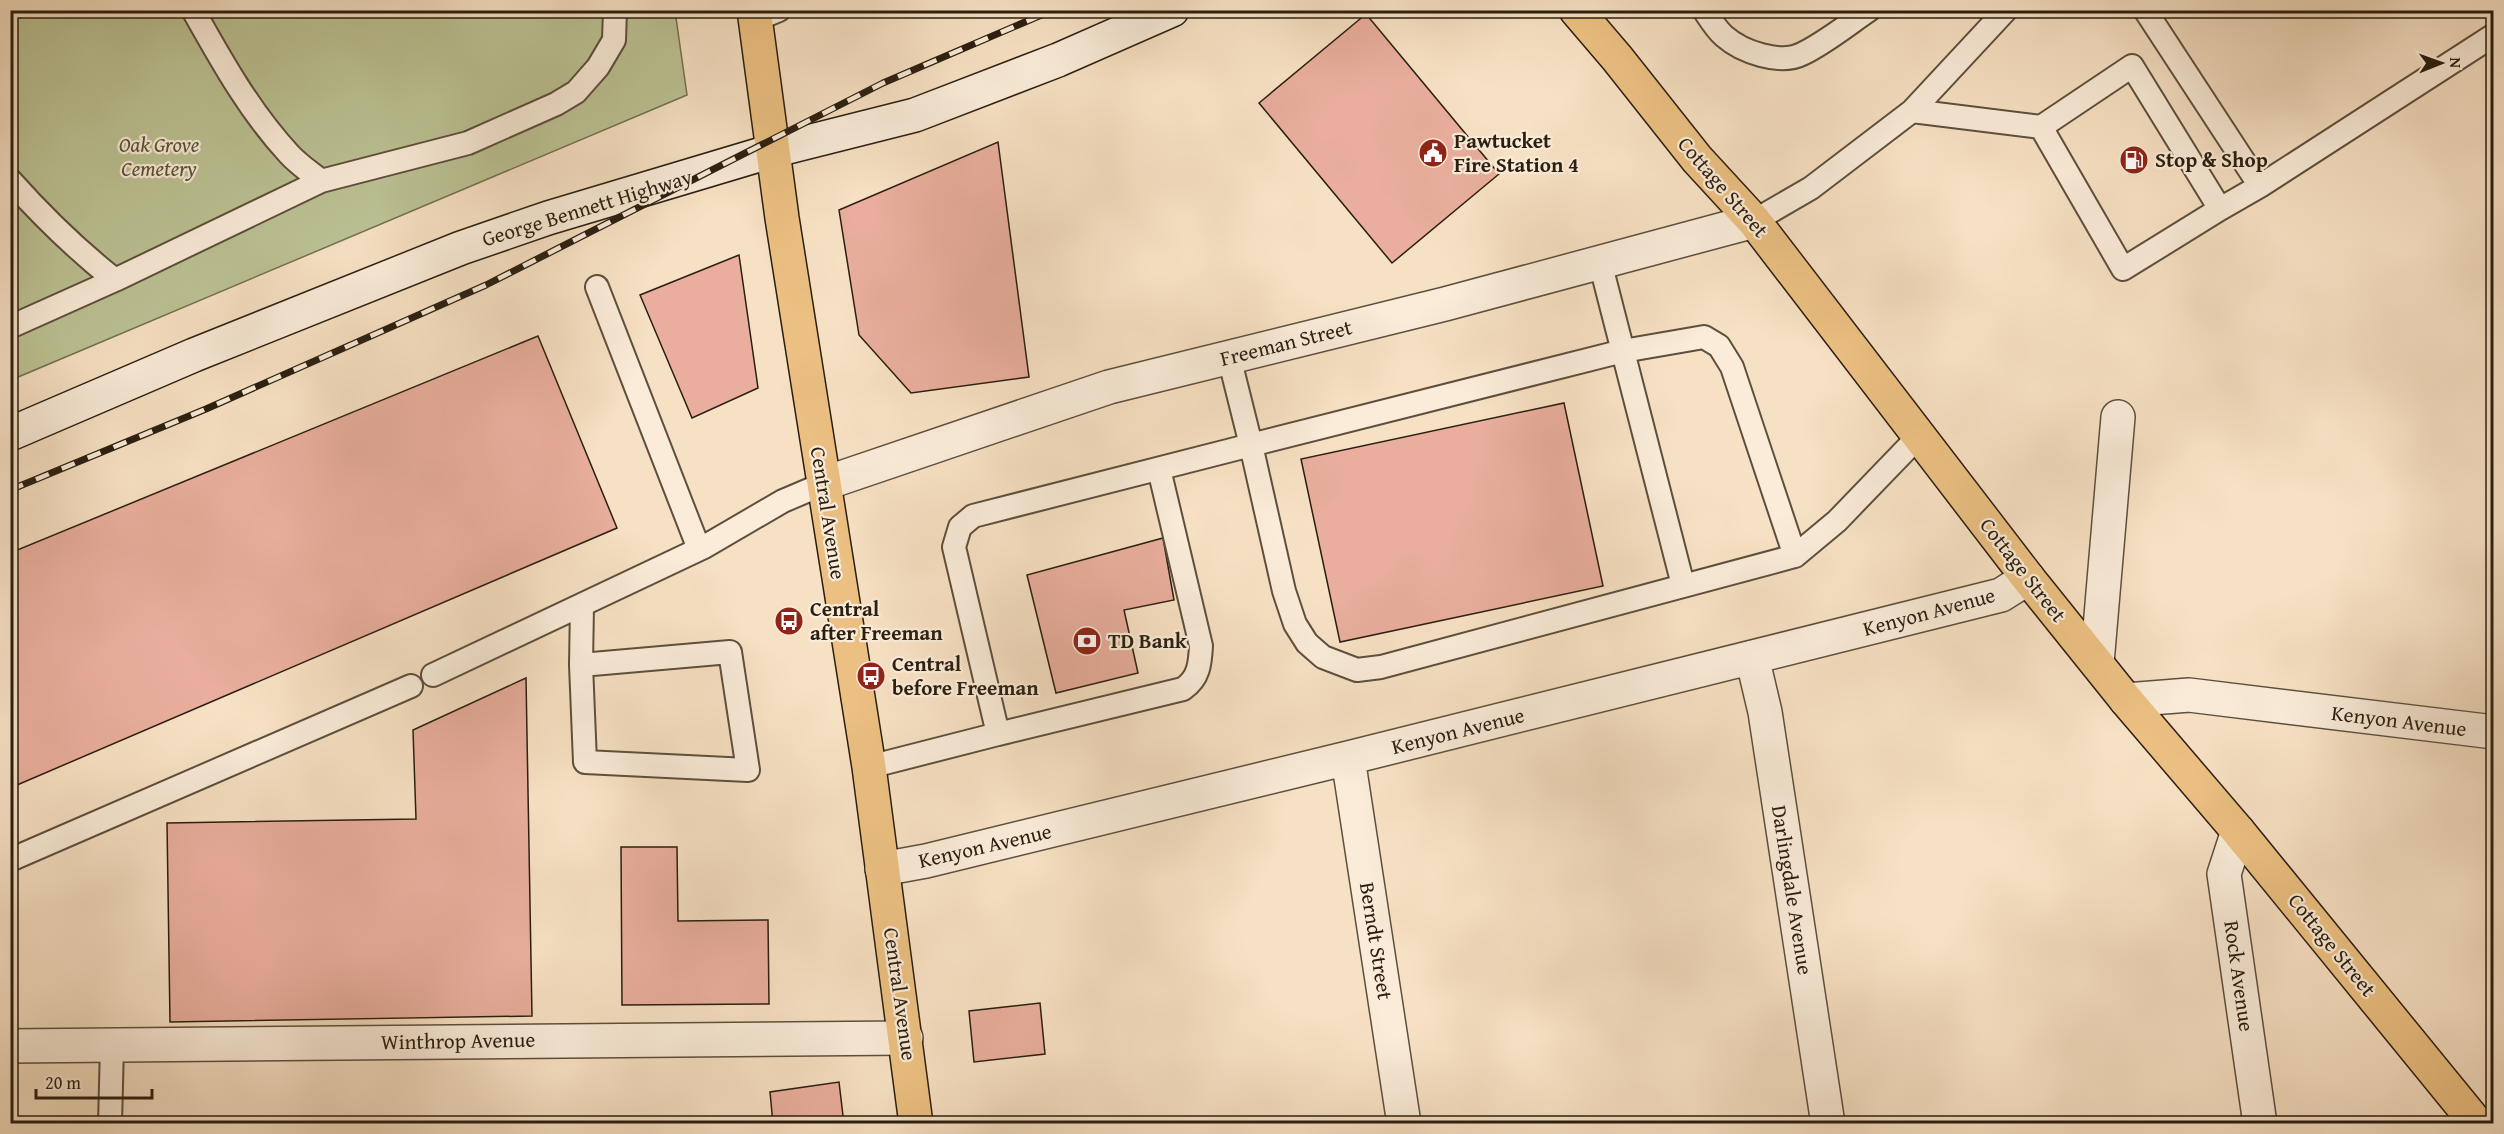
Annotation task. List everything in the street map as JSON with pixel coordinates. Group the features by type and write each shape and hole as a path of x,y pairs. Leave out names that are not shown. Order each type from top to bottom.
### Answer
{"main road":[{"name":"Cottage Street","path":"1576,10 1697,159 1754,221 2028,578 2126,700 2238,831 2477,1124"},
{"name":"Central Avenue","path":"763,14 772,151 869,767 916,1124"}],"street":[{"name":"George Bennett Highway","path":"10,434 194,355 461,248 548,218 772,151 915,115 1058,60 1172,10"},
{"name":"Freeman Street","path":"823,484 1109,387 1445,304 1754,221"},
{"path":"2097,663 2118,417"},
{"name":"Kenyon Avenue","path":"882,869 926,861 1347,758 2001,595 2028,578"},
{"name":"Darlingdale Avenue","path":"1752,657 1765,712 1828,1124"},
{"name":"Kenyon Avenue","path":"2126,700 2188,695 2493,732"},
{"name":"Berndt Street","path":"1347,758 1404,1124"},
{"name":"Rock Avenue","path":"2238,831 2224,874 2260,1124"},
{"name":"Winthrop Avenue","path":"10,1046 906,1038"}],"lane":[{"path":"193,10 257,115 290,156 321,181"},
{"path":"10,327 115,280 321,181 468,143 556,104 576,92 598,67 614,40 615,10"},
{"path":"1704,10 1724,36 1741,47 1772,57 1788,58 1801,55 1869,10"},
{"path":"1754,221 1810,188 1912,111 2006,10"},
{"path":"2145,10 2260,186"},
{"path":"2041,127 2123,269 2260,186 2493,35"},
{"path":"1912,111 2041,127 2132,66 2220,209"},
{"path":"10,180 53,226 115,280"},
{"path":"1600,262 1683,585"},
{"path":"597,287 699,549"},
{"path":"998,734 954,548 960,527 973,516 1623,351 1704,338 1719,346 1732,367 1794,556"},
{"path":"1229,357 1284,591 1295,624 1307,643 1323,657 1357,670 1380,667 1794,556 1837,521 1919,436"},
{"path":"869,767 1183,688 1192,682 1200,666 1201,646 1159,469"},
{"path":"433,675 699,549 783,501 823,484"},
{"path":"581,664 730,652 748,770 585,762 581,664 582,605"},
{"path":"10,860 411,686"},
{"path":"110,1124 112,1045"}],"green space":[{"name":"Oak Grove Cemetery","path":"11,11 675,11 687,95 11,380"}],"building":[{"path":"1366,14 1499,174 1392,263 1259,103"},
{"path":"998,142 1029,377 911,393 859,335 839,210"},
{"path":"739,255 758,388 692,418 640,295"},
{"path":"538,336 617,528 10,788 10,553"},
{"path":"1564,403 1603,586 1340,642 1301,459"},
{"name":"TD Bank","path":"1163,538 1174,600 1124,610 1138,673 1056,693 1027,575"},
{"path":"526,678 532,1016 170,1022 167,823 416,819 413,730"},
{"path":"621,847 677,847 678,921 768,920 769,1004 622,1005"},
{"path":"1040,1003 1045,1054 974,1062 969,1011"},
{"path":"839,1082 844,1124 773,1124 770,1092"}],"railway":[{"path":"10,490 206,409 486,285 883,83 1053,10"}],"place":[{"name":"Pawtucket Fire Station 4","path":"1433,153"},
{"name":"Stop & Shop","path":"2134,160"},
{"name":"Central after Freeman","path":"789,621"},
{"name":"TD Bank","path":"1087,641"},
{"name":"Central before Freeman","path":"871,676"}]}
